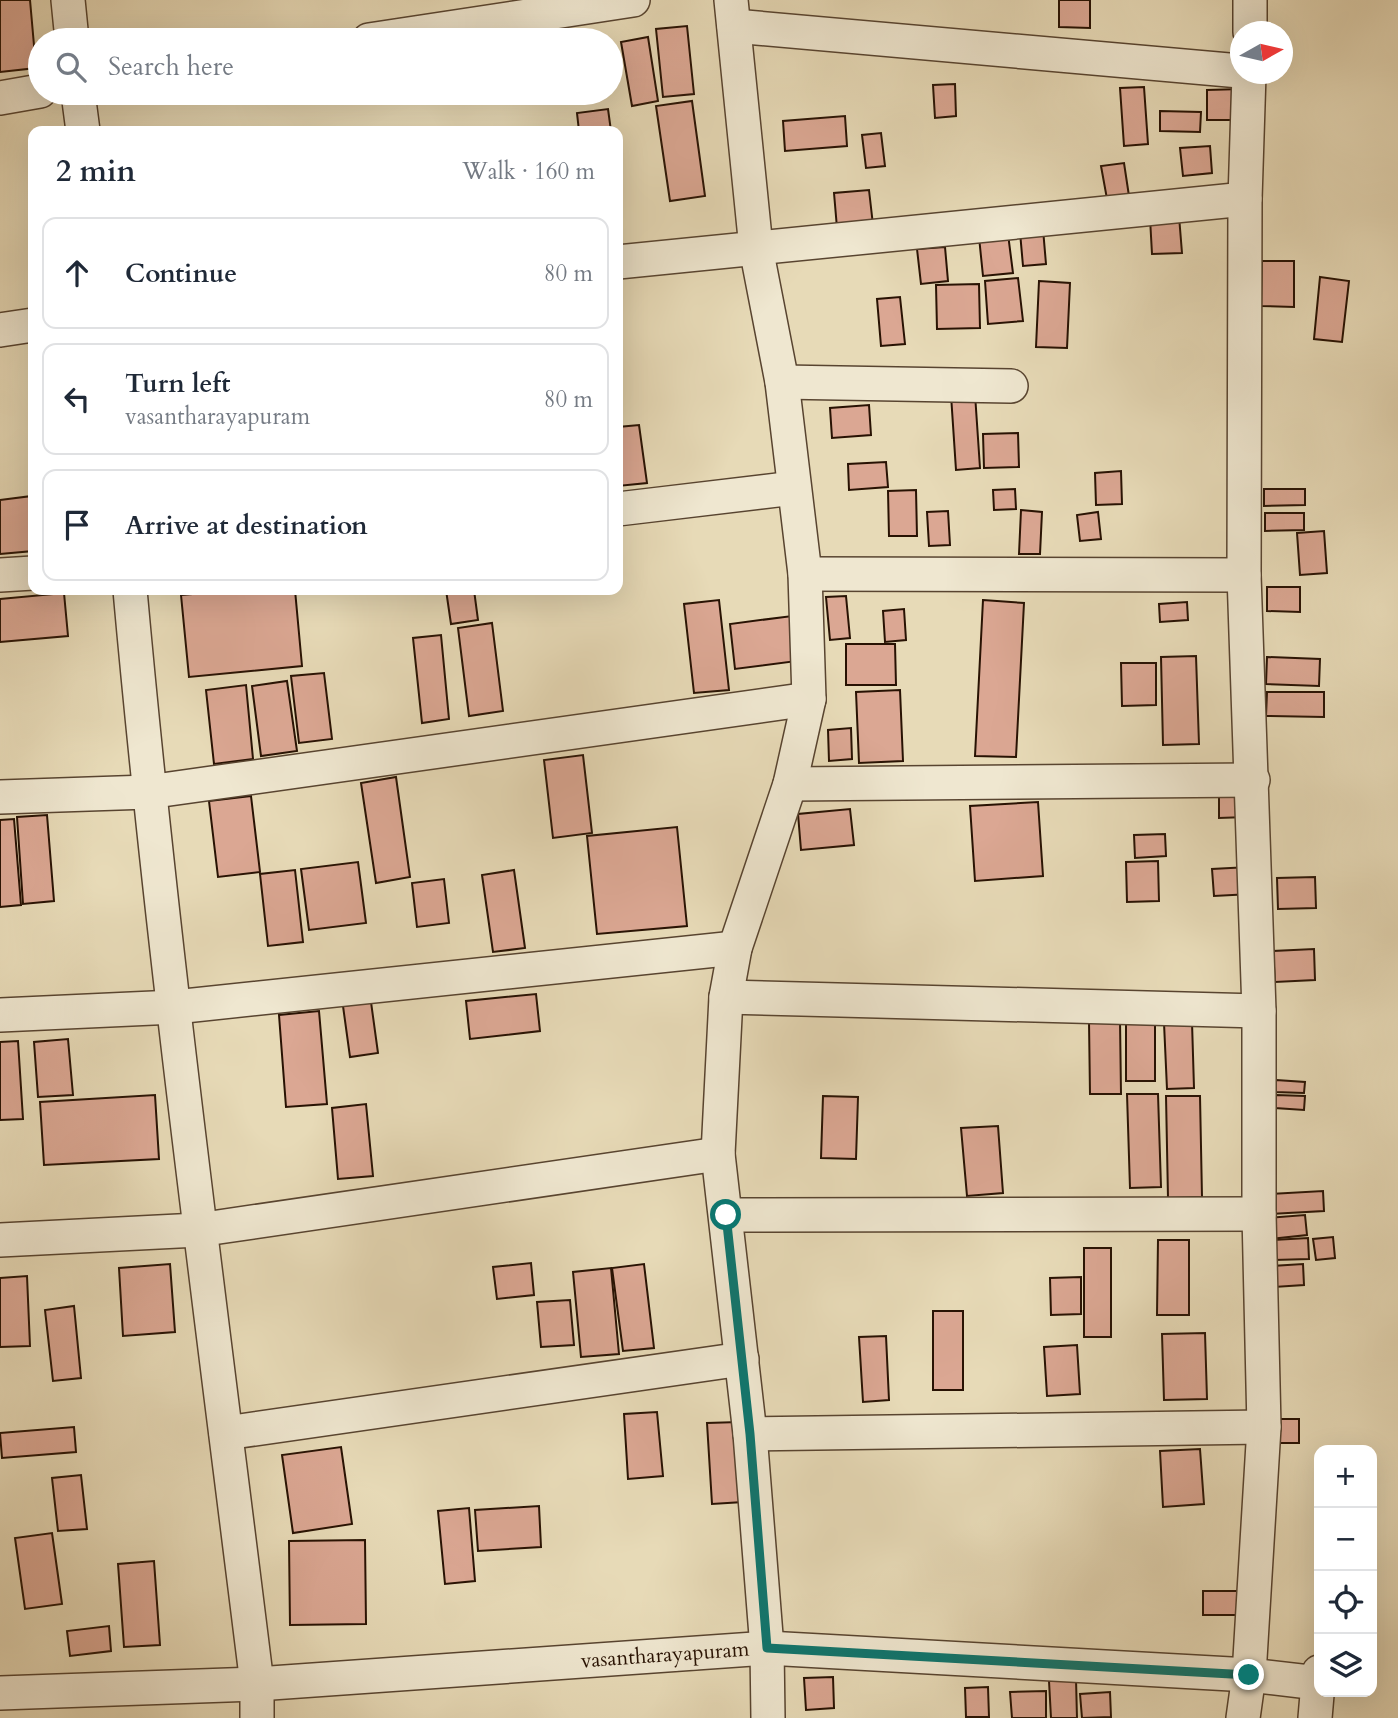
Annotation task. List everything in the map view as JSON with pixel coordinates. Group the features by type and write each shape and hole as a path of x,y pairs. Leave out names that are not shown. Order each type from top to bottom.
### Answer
{"street":[{"path":"68,0 71,28"},
{"path":"448,28 633,0"},
{"path":"1250,0 1250,21"},
{"path":"768,1718 767,1648 750,1434 718,1154 726,997 735,948 790,784 809,699 805,574 782,382 756,248 732,13 1230,70"},
{"path":"1243,1718 1249,1675 1264,1427 1259,1214 1259,1011 1244,576 1245,199 1249,84"},
{"path":"0,98 28,93"},
{"path":"79,105 81,126"},
{"path":"623,261 1245,199"},
{"path":"0,330 28,326"},
{"path":"782,382 1011,386"},
{"path":"623,508 794,488"},
{"path":"0,575 28,573"},
{"path":"805,574 1244,576"},
{"path":"131,595 148,792 176,1007 198,1230 257,1684 257,1718"},
{"path":"0,797 148,792 809,699"},
{"path":"790,784 1252,779"},
{"path":"0,1014 176,1007 735,948"},
{"path":"726,997 1259,1011"},
{"path":"0,1240 198,1230 718,1154"},
{"path":"726,1215 1259,1214"},
{"path":"226,1433 741,1359"},
{"path":"750,1434 1264,1427"},
{"name":"vasantharayapuram","path":"0,1693 257,1684 767,1648 1314,1678"},
{"path":"1315,1718 1317,1697"}],"building":[{"path":"0,0 30,0 32,28 28,28 28,69 0,72"},
{"path":"1059,0 1090,0 1090,28 1059,27"},
{"path":"687,26 694,94 663,97 656,29"},
{"path":"648,37 658,101 632,106 623,42"},
{"path":"955,84 956,116 935,118 933,85"},
{"path":"1144,87 1148,144 1124,146 1120,88"},
{"path":"1241,89 1242,120 1207,120 1207,90"},
{"path":"692,101 705,196 670,201 656,106"},
{"path":"608,109 610,126 578,126 577,113"},
{"path":"1160,111 1201,112 1200,132 1160,131"},
{"path":"845,116 847,146 785,151 783,121"},
{"path":"881,133 885,166 866,168 862,135"},
{"path":"1210,146 1212,173 1183,176 1180,148"},
{"path":"1124,163 1129,196 1107,199 1101,166"},
{"path":"869,190 873,225 837,228 834,193"},
{"path":"1179,216 1182,253 1152,254 1150,218"},
{"path":"1043,229 1046,264 1023,266 1020,232"},
{"path":"1008,234 1013,273 983,276 979,237"},
{"path":"945,247 948,281 921,284 917,249"},
{"path":"1262,261 1294,261 1294,307 1261,306"},
{"path":"1320,277 1349,281 1342,342 1314,339"},
{"path":"1018,278 1023,321 988,324 985,281"},
{"path":"1039,281 1070,283 1067,348 1036,347"},
{"path":"979,284 980,328 937,329 936,285"},
{"path":"900,297 905,344 881,346 877,299"},
{"path":"975,394 980,468 956,470 951,395"},
{"path":"869,405 871,435 832,438 830,408"},
{"path":"639,425 647,483 623,485 623,427"},
{"path":"1018,433 1019,467 984,468 983,434"},
{"path":"886,462 888,487 849,490 848,464"},
{"path":"1121,471 1122,504 1096,505 1095,473"},
{"path":"1015,489 1016,509 994,510 993,490"},
{"path":"1264,489 1305,489 1305,505 1264,506"},
{"path":"916,490 917,536 889,536 888,491"},
{"path":"28,496 28,551 0,554 0,500"},
{"path":"1021,510 1042,512 1040,554 1019,554"},
{"path":"948,511 950,545 929,546 927,512"},
{"path":"1098,512 1101,539 1080,541 1077,515"},
{"path":"1265,513 1304,513 1304,530 1265,531"},
{"path":"1324,531 1327,573 1300,575 1297,533"},
{"path":"1267,587 1300,587 1300,612 1267,611"},
{"path":"64,595 68,636 0,642 0,599"},
{"path":"181,595 295,595 302,666 189,677"},
{"path":"447,595 475,595 478,620 451,624"},
{"path":"846,596 850,638 830,640 826,597"},
{"path":"719,600 729,690 694,693 684,604"},
{"path":"983,600 1024,603 1016,757 975,756"},
{"path":"1187,602 1188,620 1160,622 1159,604"},
{"path":"904,609 906,640 885,642 883,611"},
{"path":"792,616 797,661 735,669 730,624"},
{"path":"492,623 503,711 469,716 458,628"},
{"path":"441,635 449,719 422,723 413,638"},
{"path":"846,644 895,644 896,685 846,685"},
{"path":"1196,656 1199,744 1163,745 1161,657"},
{"path":"1267,657 1320,659 1319,686 1266,684"},
{"path":"1121,663 1156,663 1156,705 1122,706"},
{"path":"324,673 332,739 299,743 291,676"},
{"path":"287,681 297,751 261,756 252,686"},
{"path":"246,685 253,759 214,764 206,690"},
{"path":"900,690 903,761 859,763 856,692"},
{"path":"1267,692 1324,692 1324,717 1266,716"},
{"path":"851,728 852,759 829,761 828,730"},
{"path":"583,755 592,833 553,838 544,760"},
{"path":"396,777 410,877 376,883 361,783"},
{"path":"1244,794 1246,817 1219,818 1219,795"},
{"path":"251,796 260,872 218,877 209,801"},
{"path":"1038,802 1043,876 975,881 970,806"},
{"path":"850,809 854,845 801,850 798,814"},
{"path":"47,815 54,901 23,904 17,817"},
{"path":"14,819 21,905 0,907 0,820"},
{"path":"677,827 687,926 597,934 587,836"},
{"path":"1165,834 1166,856 1135,858 1134,835"},
{"path":"1158,861 1159,901 1127,902 1126,862"},
{"path":"358,862 366,923 309,930 301,869"},
{"path":"1249,867 1251,894 1214,896 1212,869"},
{"path":"295,870 303,942 268,946 260,874"},
{"path":"514,870 525,948 493,952 482,875"},
{"path":"1315,877 1316,908 1278,909 1277,878"},
{"path":"444,879 449,923 417,927 412,883"},
{"path":"1314,949 1315,980 1275,982 1273,951"},
{"path":"536,994 540,1031 470,1039 466,1001"},
{"path":"371,1002 378,1053 350,1057 343,1006"},
{"path":"319,1011 327,1104 286,1107 279,1015"},
{"path":"1126,1017 1155,1017 1155,1081 1126,1081"},
{"path":"1120,1020 1121,1094 1090,1094 1089,1021"},
{"path":"1192,1022 1194,1088 1167,1089 1164,1023"},
{"path":"68,1039 73,1095 38,1097 34,1042"},
{"path":"18,1041 23,1119 0,1120 0,1042"},
{"path":"1276,1080 1305,1082 1304,1093 1275,1092"},
{"path":"1127,1094 1158,1094 1161,1187 1130,1188"},
{"path":"155,1095 159,1159 44,1165 40,1102"},
{"path":"1276,1095 1305,1096 1304,1110 1275,1108"},
{"path":"823,1096 858,1097 856,1159 821,1158"},
{"path":"1166,1096 1200,1096 1202,1197 1168,1198"},
{"path":"366,1104 373,1176 338,1179 332,1108"},
{"path":"998,1126 1003,1193 967,1196 961,1128"},
{"path":"1323,1191 1324,1211 1270,1214 1269,1194"},
{"path":"1305,1215 1307,1235 1270,1239 1268,1218"},
{"path":"1333,1237 1335,1258 1316,1260 1313,1239"},
{"path":"1308,1238 1309,1259 1274,1260 1273,1240"},
{"path":"1158,1240 1189,1240 1189,1315 1157,1315"},
{"path":"1084,1248 1111,1248 1111,1337 1084,1337"},
{"path":"531,1263 534,1295 497,1299 493,1267"},
{"path":"170,1264 175,1332 123,1336 119,1268"},
{"path":"644,1264 654,1348 623,1351 612,1268"},
{"path":"1303,1264 1304,1285 1274,1287 1272,1266"},
{"path":"611,1268 619,1354 581,1357 573,1272"},
{"path":"27,1276 30,1346 0,1347 0,1278"},
{"path":"1081,1277 1081,1314 1051,1315 1050,1278"},
{"path":"570,1300 574,1345 541,1347 537,1302"},
{"path":"74,1306 81,1378 53,1381 45,1310"},
{"path":"933,1311 963,1311 963,1390 933,1390"},
{"path":"1205,1333 1207,1399 1164,1400 1162,1334"},
{"path":"886,1336 889,1400 863,1402 859,1337"},
{"path":"1077,1345 1080,1394 1047,1396 1044,1347"},
{"path":"657,1412 663,1476 628,1479 624,1414"},
{"path":"1273,1419 1299,1419 1299,1443 1273,1443"},
{"path":"739,1422 743,1502 712,1504 707,1423"},
{"path":"74,1427 76,1452 2,1458 0,1433"},
{"path":"341,1447 352,1524 293,1533 282,1455"},
{"path":"1200,1449 1204,1504 1163,1507 1160,1451"},
{"path":"81,1475 87,1529 58,1531 52,1478"},
{"path":"539,1506 541,1547 478,1551 475,1510"},
{"path":"469,1508 475,1581 445,1584 438,1511"},
{"path":"52,1533 62,1604 25,1609 15,1538"},
{"path":"365,1540 366,1624 290,1625 289,1541"},
{"path":"154,1561 160,1645 124,1647 118,1564"},
{"path":"1203,1591 1242,1591 1243,1615 1203,1615"},
{"path":"109,1626 111,1651 70,1656 67,1631"},
{"path":"833,1677 834,1708 806,1710 804,1678"},
{"path":"1076,1679 1077,1718 1051,1718 1049,1681"},
{"path":"988,1687 989,1717 966,1717 965,1688"},
{"path":"1046,1691 1046,1718 1012,1718 1010,1692"},
{"path":"1110,1692 1111,1717 1082,1718 1080,1694"}],"route":[{"path":"726,1215 750,1434 767,1648 1249,1675"}]}
